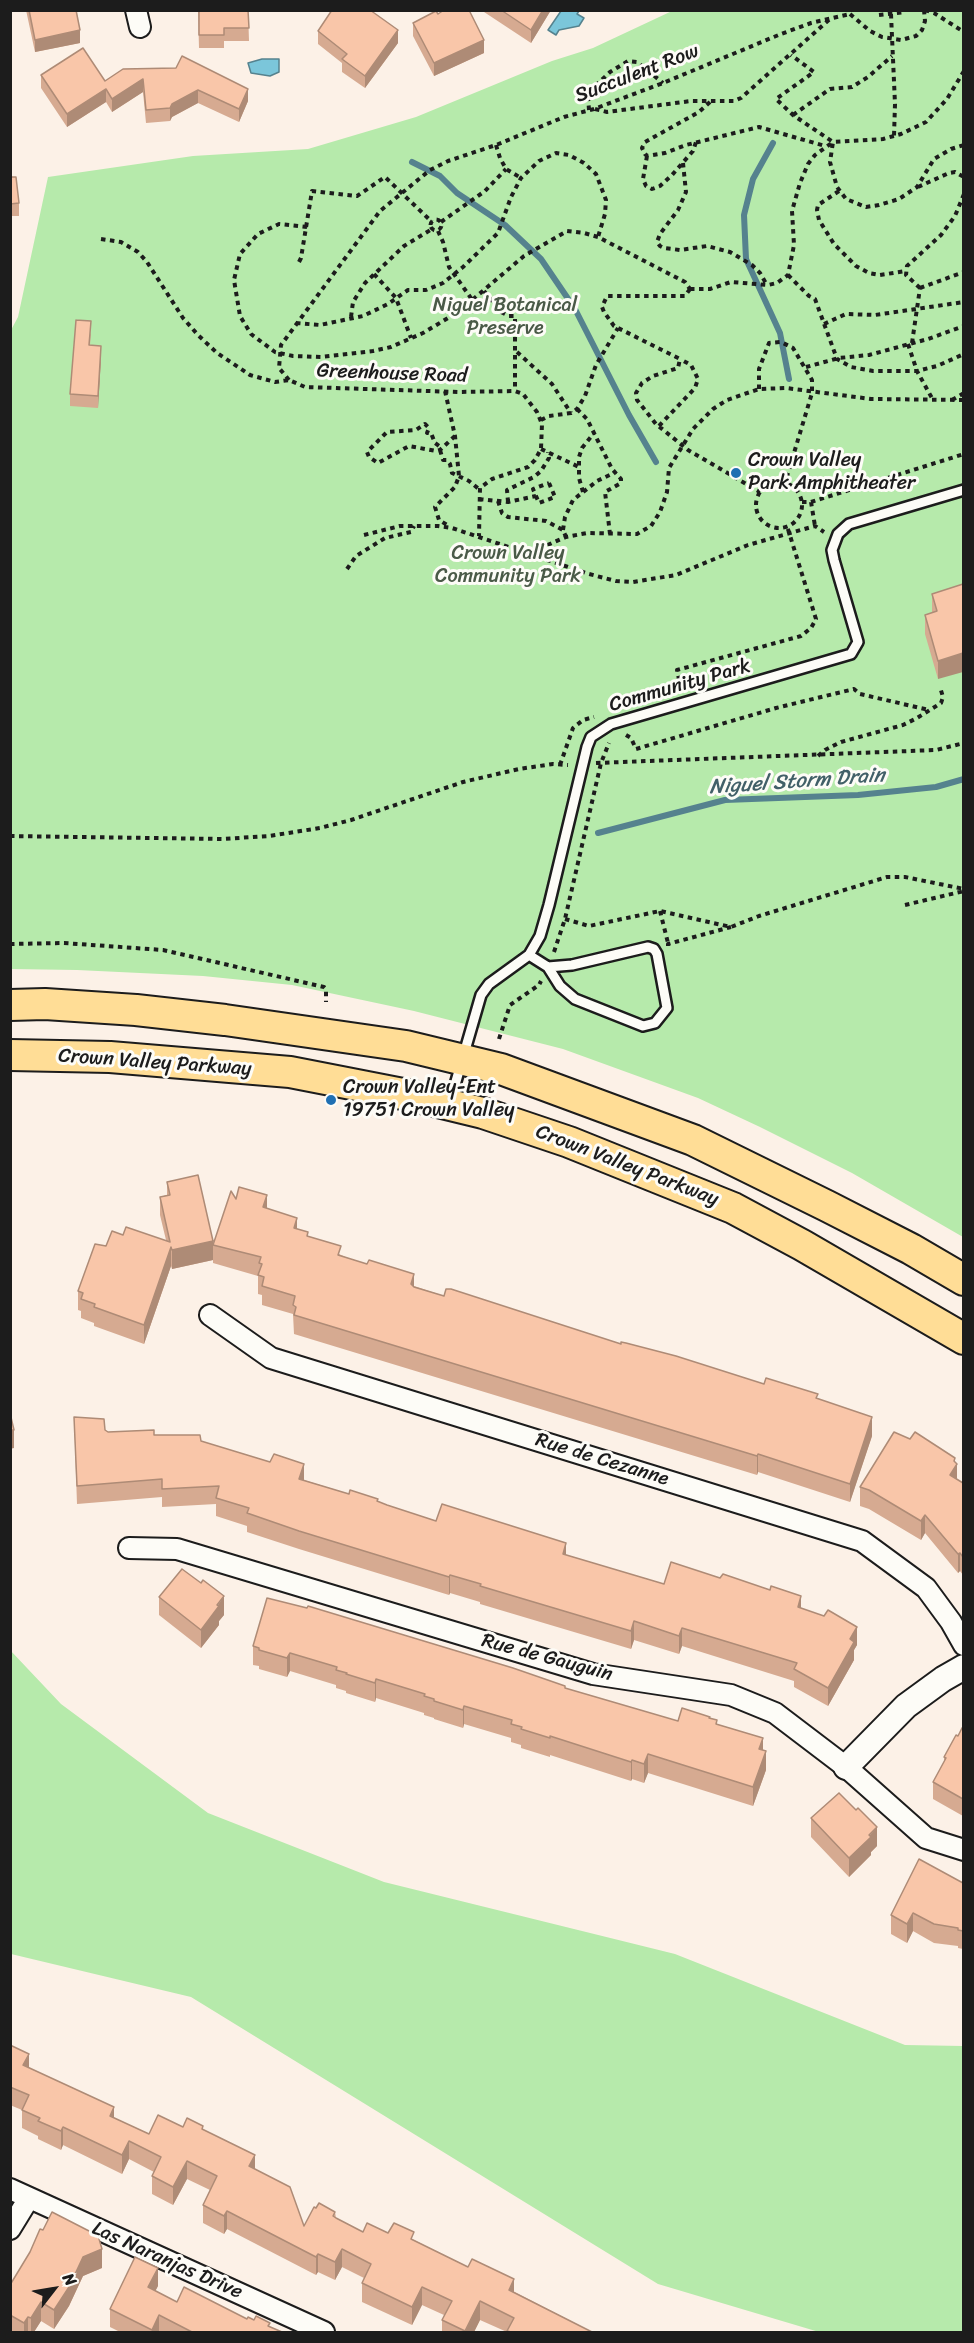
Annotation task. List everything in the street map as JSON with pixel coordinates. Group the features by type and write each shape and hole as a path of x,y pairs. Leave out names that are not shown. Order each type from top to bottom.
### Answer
{"main road":[{"path":"10,1005 45,1004 136,1010 225,1020 406,1046 501,1069 693,1140 837,1211 963,1280"},
{"name":"Crown Valley Parkway","path":"10,1055 110,1057 290,1072 483,1113 640,1168 733,1208 802,1245 963,1339"}],"street":[{"name":"Rue de Cezanne","path":"210,1315 271,1358 862,1541 926,1588 951,1622 963,1645"},
{"name":"Rue de Gauguin","path":"129,1548 177,1549 593,1674 731,1695 774,1713 846,1767 926,1838 963,1850"},
{"path":"846,1767 906,1706 963,1667"},
{"name":"Las Naranjas Drive","path":"10,2189 324,2332"},
{"path":"10,2229 28,2198"}],"lane":[{"path":"835,539 849,524 963,490"},
{"name":"Community Park","path":"449,1105 481,995 489,984 529,955 540,936 591,737 611,724 851,654 858,642 834,560 832,550 835,539"},
{"path":"529,955 548,967 560,986 575,999 644,1026 655,1023 667,1008 657,954 648,946 572,965 548,967"}],"path":[{"path":"852,12 870,31 891,39 901,40 916,36 922,30 925,10 934,13 963,32"},
{"name":"Succulent Row","path":"279,353 281,345 296,323 380,211 436,166 564,117 591,110 663,83 781,34 852,12"},
{"path":"879,15 904,12"},
{"path":"891,14 894,136"},
{"path":"663,83 637,62 628,61 610,72 592,89 588,96 591,110 607,112 691,101 710,102 741,98 831,17"},
{"path":"791,55 814,72 776,99 833,142"},
{"path":"793,114 830,89 852,87 868,77 892,56"},
{"path":"659,426 695,388 698,379 691,364 618,328 604,312 604,300 607,296 685,296 690,290 710,289 731,282 768,285 777,283 788,275 794,245 792,211 808,164 825,146 833,142 883,139 926,122 947,99 963,71"},
{"path":"696,142 693,151 660,186 648,188 643,179 647,156 642,148 645,142 699,112 710,102"},
{"path":"647,156 759,128 777,131 825,146"},
{"path":"833,142 830,162 839,191 846,199 866,207 900,198 917,187 949,173 955,172 963,177"},
{"path":"496,144 506,170 521,178"},
{"path":"917,187 934,159 951,148 963,145"},
{"path":"296,323 320,325 363,316 377,311 408,290 428,289 453,276 498,233 511,197 521,178 538,161 556,153 569,155 584,163 596,174 606,200 598,237"},
{"path":"683,163 687,192 657,242 664,248 680,250 707,246 730,252 752,265 768,285"},
{"path":"432,222 437,220 441,222 467,205 506,170"},
{"path":"299,262 302,258 312,191 357,196 385,177 432,222 432,229"},
{"path":"839,191 818,205 817,210 819,220 834,244 856,266 869,273 880,275 906,271"},
{"path":"920,288 906,276 907,266 941,235 955,216 963,195"},
{"path":"438,231 442,226 441,222"},
{"path":"307,227 279,224 258,234 240,254 235,271 234,291 240,316 251,334 269,348 293,356 321,357 355,354 391,347 411,338 443,322 473,301 524,255 567,231 598,237 685,282 690,290"},
{"path":"351,317 353,302 365,283 374,274 404,246 432,229 438,231"},
{"path":"438,231 453,276 473,301"},
{"name":"Greenhouse Road","path":"101,238 121,242 138,252 147,262 183,318 207,344 232,364 260,379 275,382 289,380 305,387 445,392 515,391"},
{"path":"920,288 963,272"},
{"path":"374,274 396,298 411,338"},
{"path":"788,275 809,296 815,298 837,359 851,367 873,371 917,371 937,366 963,354"},
{"path":"920,288 910,344 917,371 933,400"},
{"path":"479,536 478,499 480,490 486,482 492,479 528,467 541,449 543,438 541,420 530,401 515,391 517,352 514,332 515,316 501,312 484,291"},
{"path":"824,324 846,314 875,315 963,302"},
{"path":"806,368 854,355 869,355 963,326"},
{"path":"541,420 571,413 577,409 585,396 596,365 618,328"},
{"path":"759,389 759,369 769,343 788,344 812,380 812,393 785,483"},
{"path":"517,352 552,384 571,413"},
{"path":"279,353 279,368 289,380"},
{"path":"680,359 678,368 653,376 642,383 636,393 637,400 659,426 683,445 760,492"},
{"path":"533,555 537,549 566,537 587,533 637,534 651,526 668,492 669,468 693,429 713,409 727,400 759,389 786,388 871,399 963,400"},
{"path":"445,392 455,436 459,476 455,487 435,507 440,520 452,528"},
{"path":"951,401 963,393"},
{"path":"577,409 587,419 621,483 605,492 610,534"},
{"path":"455,436 440,450 409,446 378,463 369,457 367,452 387,432 417,430 425,424 429,428 427,433 431,433 440,450 443,460 447,460 450,464 449,468 452,473 480,490"},
{"path":"584,492 579,457 582,448 594,433"},
{"path":"541,449 579,467"},
{"path":"508,502 507,490 534,477 541,471 549,458 548,452"},
{"path":"802,502 811,502 963,454"},
{"path":"566,537 563,530 565,517 573,500 597,481 616,472"},
{"path":"776,482 785,483 796,490 802,502 800,514 792,524 787,526 780,528 768,525 759,516 756,504 760,492 767,485 776,482"},
{"path":"549,483 555,497 539,503 536,496 533,489 549,483"},
{"path":"478,499 508,502 536,496"},
{"path":"498,501 502,513 508,517 546,521 563,530"},
{"path":"811,502 815,526 835,539"},
{"path":"363,535 400,526 452,528 616,580 648,581 676,574 748,545 815,526"},
{"path":"347,569 356,556 384,538 411,532 415,526"},
{"path":"679,690 681,687 677,670 801,636 811,628 816,619 787,526"},
{"path":"818,756 842,742 903,725 941,703 943,697 940,687"},
{"path":"621,734 631,738 636,749 776,708 854,689 860,694 929,710"},
{"path":"10,836 269,837 320,828 351,820 463,782 519,769 563,765 573,728 583,720 604,713"},
{"path":"499,1039 510,1005 539,985 548,967 566,919 601,763 607,745 612,739"},
{"path":"601,763 936,750 963,743"},
{"path":"668,944 731,927 759,916 887,877 905,877 963,890"},
{"path":"905,905 963,890"},
{"path":"566,919 589,926 660,911 673,912 731,927"},
{"path":"660,911 670,954"},
{"path":"10,944 55,943 163,950 324,987 326,1002"}],"green space":[{"name":"Crown Valley Community Park","path":"672,11 963,11 963,1237 852,1173 760,1127 698,1098 563,1049 414,1011 292,985 203,976 11,969 10,332 18,317 48,177 193,156 308,149 416,117 552,61 593,48"},
{"path":"10,1650 61,1704 208,1813 384,1882 675,1954 905,2045 963,2046 963,2332 819,2332 658,2284 191,1997 11,1954"}],"water":[{"path":"561,11 579,11 577,14 584,18 579,26 559,30 556,35 548,30"},
{"path":"262,59 279,59 279,72 270,76 251,73 248,63"}],"building":[{"path":"29,10 76,10 80,30 35,40"},
{"path":"199,10 248,10 249,28 224,28 224,35 199,35"},
{"path":"332,10 370,10 398,30 365,76 342,59 347,54 318,31"},
{"path":"444,10 469,10 484,40 434,63 413,23 436,11 438,14"},
{"path":"501,10 543,10 531,30"},
{"path":"83,48 105,81 123,69 176,68 182,56 248,89 239,109 198,90 172,104 170,108 146,110 143,79 112,99 106,89 67,114 41,75"},
{"path":"10,177 16,177 19,203 10,204"},
{"path":"76,320 91,321 89,345 101,346 98,396 70,394"},
{"path":"963,584 963,653 938,661 925,615 937,611 932,594"},
{"path":"198,1175 213,1241 172,1250 171,1247 144,1325 94,1307 95,1304 81,1299 83,1293 78,1291 95,1244 106,1246 112,1231 123,1235 126,1227 170,1242 160,1197 170,1195 167,1182"},
{"path":"239,1187 267,1195 263,1207 297,1218 294,1228 308,1232 307,1236 341,1246 338,1255 367,1264 369,1260 414,1274 411,1284 414,1287 444,1296 446,1289 451,1289 621,1344 621,1342 626,1343 676,1356 764,1384 766,1378 818,1394 816,1398 872,1417 850,1484 758,1454 757,1456 294,1315 295,1296 262,1286 264,1277 258,1275 262,1264 259,1263 261,1257 213,1245 231,1191 236,1199"},
{"path":"10,1413 14,1430 10,1430"},
{"path":"74,1417 104,1419 105,1430 108,1432 154,1430 154,1435 200,1435 201,1441 270,1462 274,1454 304,1464 299,1479 349,1494 350,1490 436,1521 442,1504 566,1543 563,1554 664,1584 671,1562 720,1578 723,1574 770,1590 771,1586 801,1596 798,1607 824,1616 828,1610 857,1627 850,1639 854,1642 828,1688 794,1669 797,1663 682,1628 679,1636 634,1621 631,1631 299,1531 247,1513 249,1508 216,1498 219,1486 162,1489 162,1479 77,1486"},
{"path":"894,1432 910,1439 915,1432 955,1458 954,1461 957,1464 950,1475 963,1483 963,1557 925,1515 921,1521 860,1487"},
{"path":"182,1569 201,1583 203,1580 224,1596 201,1630 159,1597"},
{"path":"267,1598 307,1608 308,1606 513,1668 565,1686 565,1688 678,1721 682,1708 717,1720 716,1724 763,1738 759,1749 766,1751 753,1787 648,1754 644,1764 632,1760 631,1762 521,1729 522,1727 511,1724 512,1720 464,1706 463,1710 434,1701 424,1696 425,1694 376,1679 375,1683 346,1674 336,1670 337,1667 290,1653 287,1658 259,1650 253,1646"},
{"path":"962,1728 963,1799 933,1782 946,1758 944,1757"},
{"path":"839,1793 877,1827 869,1835 871,1837 849,1858 811,1818"},
{"path":"919,1859 963,1883 963,1931 934,1924 913,1913 907,1924 891,1915"},
{"path":"10,2045 29,2054 23,2065 114,2107 110,2116 149,2134 158,2115 183,2127 187,2118 203,2126 202,2129 255,2155 249,2166 290,2187 304,2226 314,2207 316,2208 319,2203 335,2212 333,2216 336,2218 363,2232 367,2223 388,2233 394,2223 414,2232 411,2239 468,2267 472,2259 514,2279 509,2290 592,2332 507,2331 514,2318 480,2301 465,2331 442,2320 452,2301 422,2287 412,2307 362,2283 371,2264 342,2249 335,2262 318,2254 316,2257 227,2211 224,2216 203,2205 217,2176 187,2161 173,2187 152,2176 161,2157 129,2141 122,2155 63,2127 61,2131 38,2121 40,2118 22,2110 29,2095 10,2087"},
{"path":"52,2212 91,2232 97,2232 102,2249 83,2257 69,2287 54,2310 41,2302 31,2318 28,2317 24,2323 10,2315 10,2285 30,2252 40,2229 43,2230"},
{"path":"135,2257 158,2268 148,2287 177,2302 184,2287 247,2319 248,2317 254,2320 256,2316 270,2323 268,2326 282,2332 192,2332 159,2315 152,2330 110,2309"}],"waterway":[{"path":"773,143 753,179 744,215 746,259 780,333 789,379"},
{"path":"412,162 440,176 457,193 505,225 541,259 575,309 629,415 656,462"},
{"name":"Niguel Storm Drain","path":"598,833 725,800 858,795 936,787 964,779"}],"place":[{"name":"Crown Valley Park Amphitheater","path":"736,473"},
{"name":"Crown Valley-Ent 19751 Crown Valley","path":"331,1100"}],"park label":[{"name":"Niguel Botanical Preserve","path":"505,318"}]}
